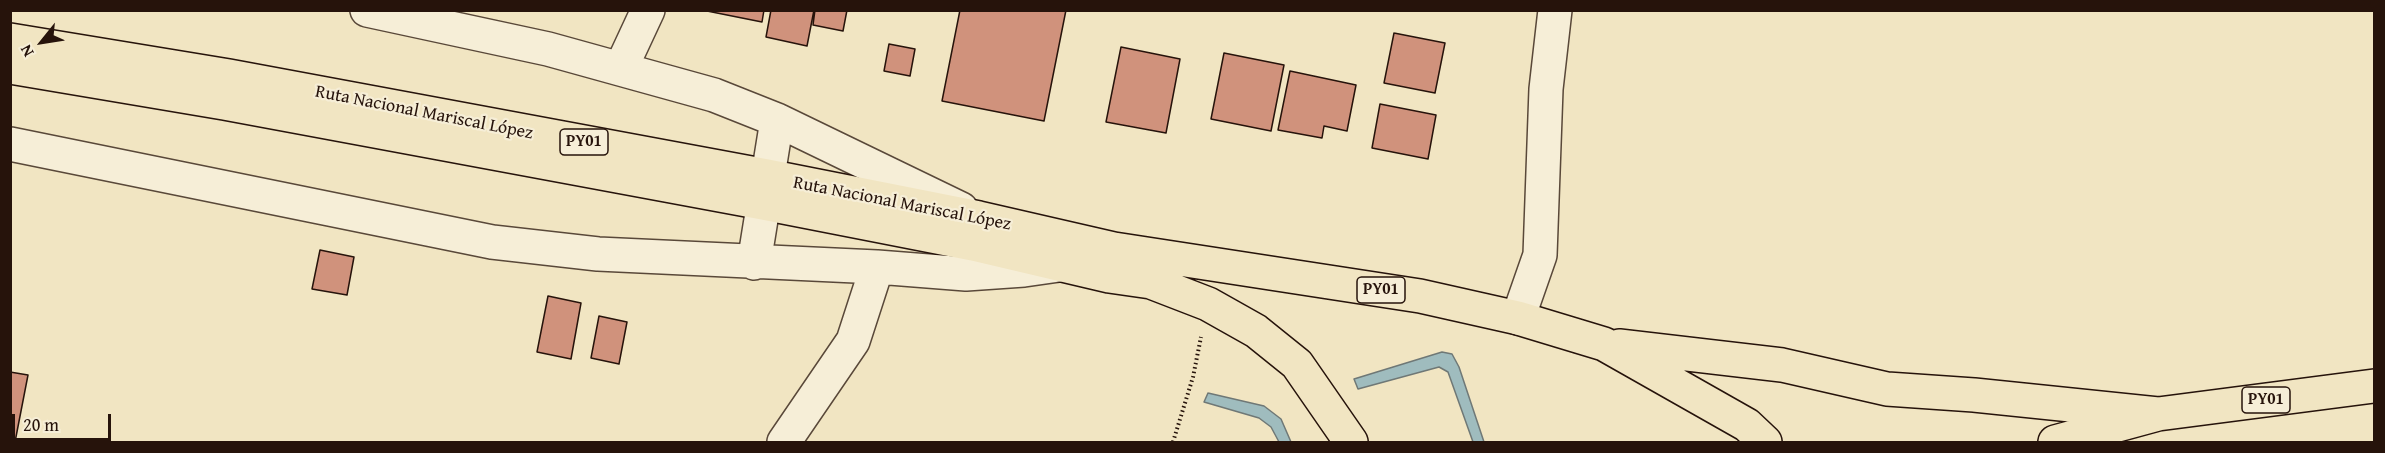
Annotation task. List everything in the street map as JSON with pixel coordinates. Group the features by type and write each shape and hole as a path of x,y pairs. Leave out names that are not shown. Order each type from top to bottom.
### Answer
{"highway":[{"name":"Ruta Nacional Mariscal López","path":"10,40 229,76 765,190 1059,265 1151,282 1208,304 1256,332 1297,364 1351,442"},
{"name":"Ruta Nacional Mariscal López","path":"10,68 765,190 979,218 1114,249 1420,296 1518,318 1604,344 1747,425 1765,442"},
{"path":"1604,344 1782,365 1887,389 1974,395 2158,414"},
{"name":"PY01","path":"2055,442 2158,414 2374,386"}],"street":[{"path":"367,10 548,49 714,94 777,120 979,218"},
{"path":"621,68 648,10"},
{"path":"1518,318 1540,255 1546,89 1555,10"},
{"path":"754,263 777,120"},
{"path":"10,144 492,242 598,254 877,267 966,274 1059,265"},
{"path":"784,442 853,341 877,267"}],"path":[{"path":"1173,442 1193,377 1208,304"}],"water":[{"path":"1442,352 1452,354 1459,367 1484,442 1473,442 1448,372 1439,367 1358,389 1354,379"},
{"path":"1208,393 1264,406 1281,419 1291,442 1279,442 1271,427 1259,418 1204,402"}],"building":[{"path":"702,10 764,10 762,22"},
{"path":"771,10 814,10 807,46 766,37"},
{"path":"815,10 847,10 843,31 813,25"},
{"path":"960,10 1066,10 1044,121 942,101"},
{"path":"1394,33 1445,43 1435,93 1384,83"},
{"path":"889,44 915,49 910,76 884,71"},
{"path":"1121,47 1180,59 1166,133 1106,122"},
{"path":"1224,53 1284,65 1271,131 1211,119"},
{"path":"1290,71 1356,85 1347,131 1324,126 1322,138 1278,130"},
{"path":"1380,104 1436,115 1428,159 1372,148"},
{"path":"320,250 354,257 347,295 312,289"},
{"path":"548,296 581,303 571,359 537,352"},
{"path":"599,316 627,322 619,364 591,358"},
{"path":"10,372 28,375 15,442 10,442"}]}
